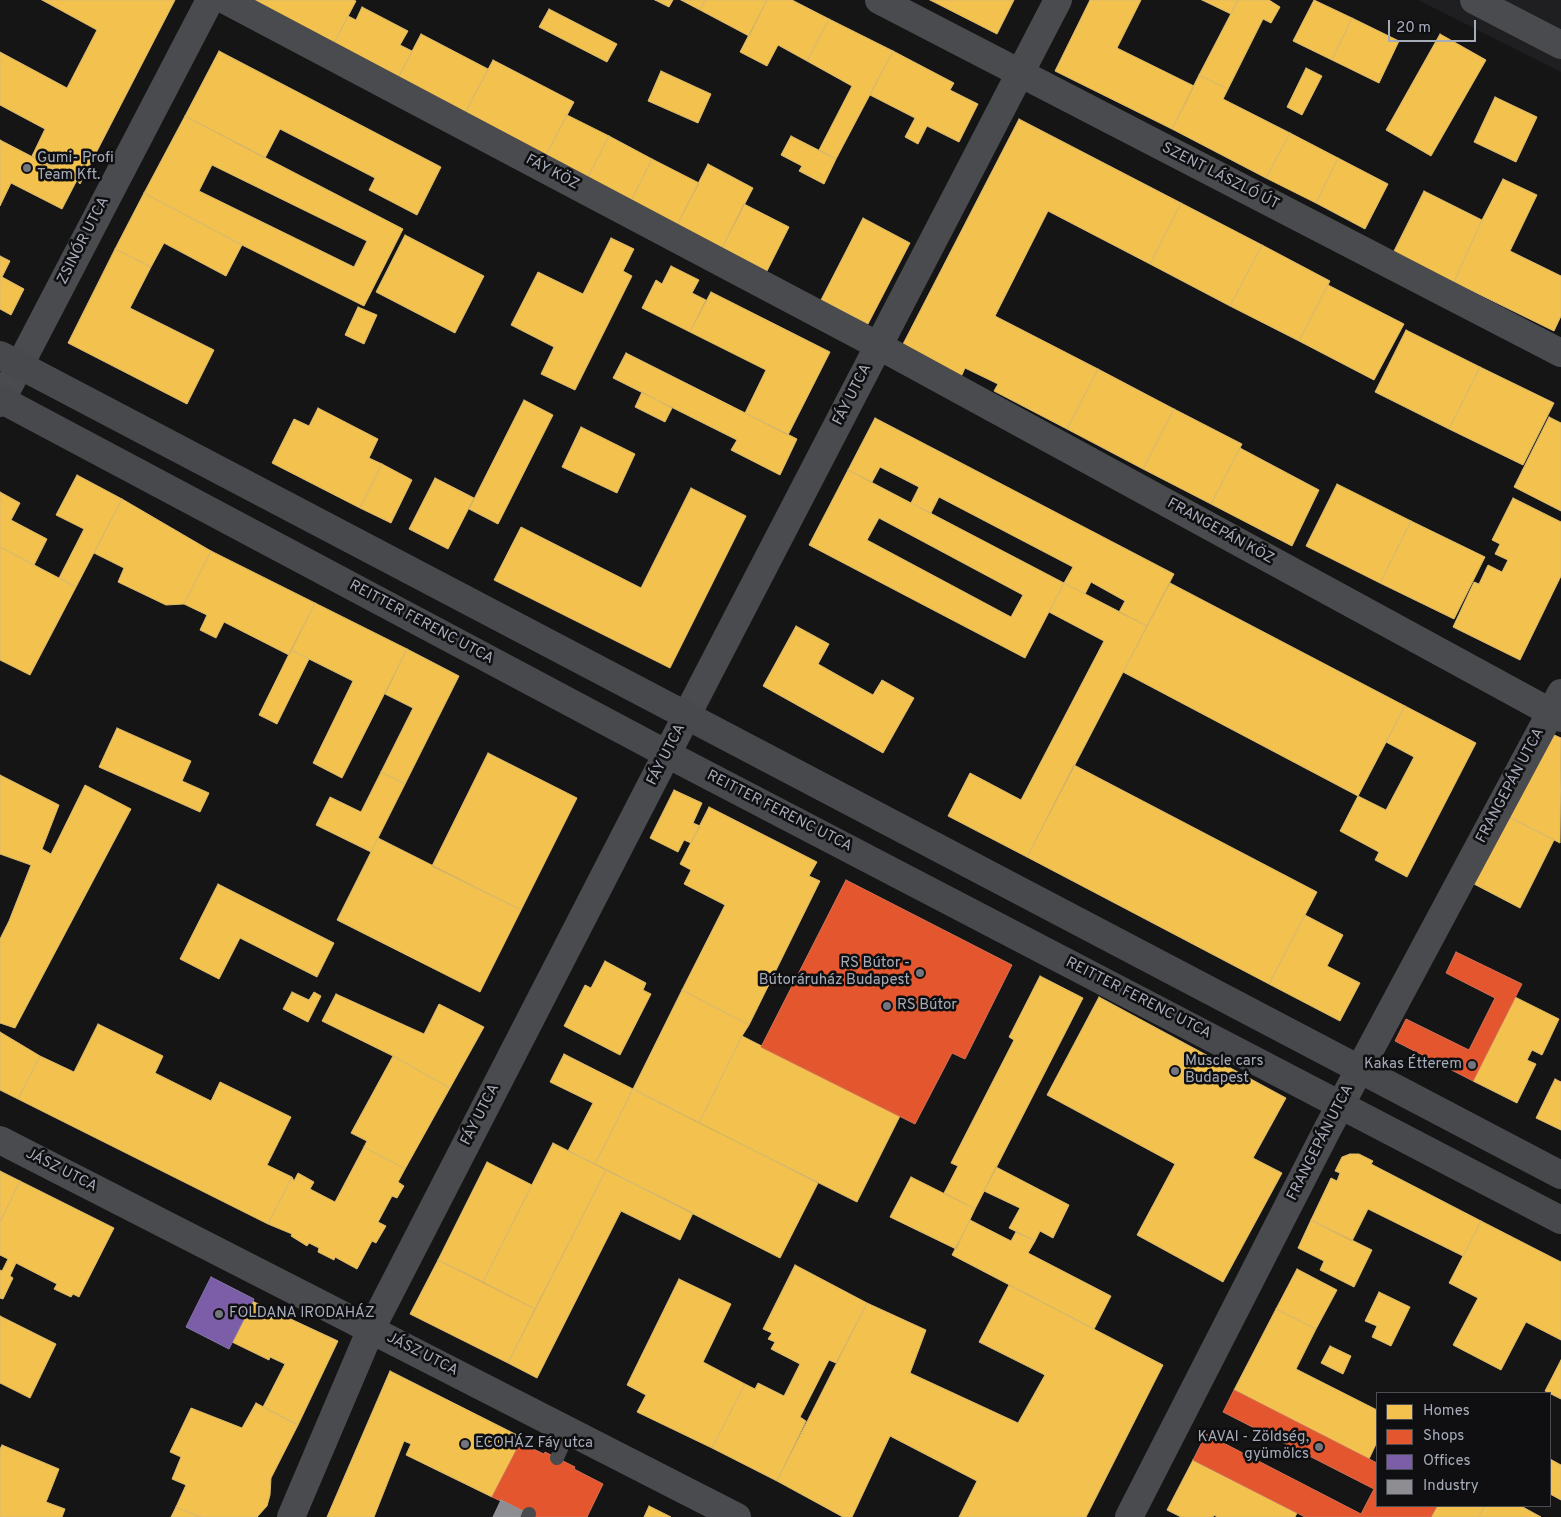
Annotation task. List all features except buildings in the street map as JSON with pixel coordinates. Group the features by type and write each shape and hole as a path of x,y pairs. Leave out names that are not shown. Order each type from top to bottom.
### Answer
{"street":[{"name":"ZSINÓR UTCA","path":"0,400 9,360 210,0"},
{"name":"FÁY KÖZ","path":"225,0 879,346"},
{"name":"SZENT LÁSZLÓ ÚT","path":"879,0 1561,353"},
{"name":"FÁY UTCA","path":"291,1517 371,1329 1058,0"},
{"path":"1474,0 1561,45"},
{"name":"FRANGEPÁN KÖZ","path":"879,346 1557,708"},
{"path":"9,360 1561,1175"},
{"name":"REITTER FERENC UTCA","path":"0,400 667,754 1561,1220"},
{"name":"FRANGEPÁN UTCA","path":"1129,1517 1341,1104 1557,708"},
{"path":"1052,954 1070,918"},
{"name":"JÁSZ UTCA","path":"0,1140 736,1517"}],"lane":[{"path":"557,1458 569,1431"}],"shaded area":[{"path":"1418,0 1561,0 1561,72"}],"place":[{"name":"Gumi- Profi Team Kft.","path":"27,168"},
{"name":"RS Bútor - Bútoráruház Budapest","path":"920,973"},
{"name":"RS Bútor","path":"887,1006"},
{"name":"Kakas Étterem","path":"1472,1065"},
{"name":"Muscle cars Budapest","path":"1175,1071"},
{"name":"FOLDANA IRODAHÁZ","path":"219,1314"},
{"name":"ECOHÁZ Fáy utca","path":"465,1444"},
{"name":"KAVAI - Zöldség, gyümölcs","path":"1319,1447"}]}
